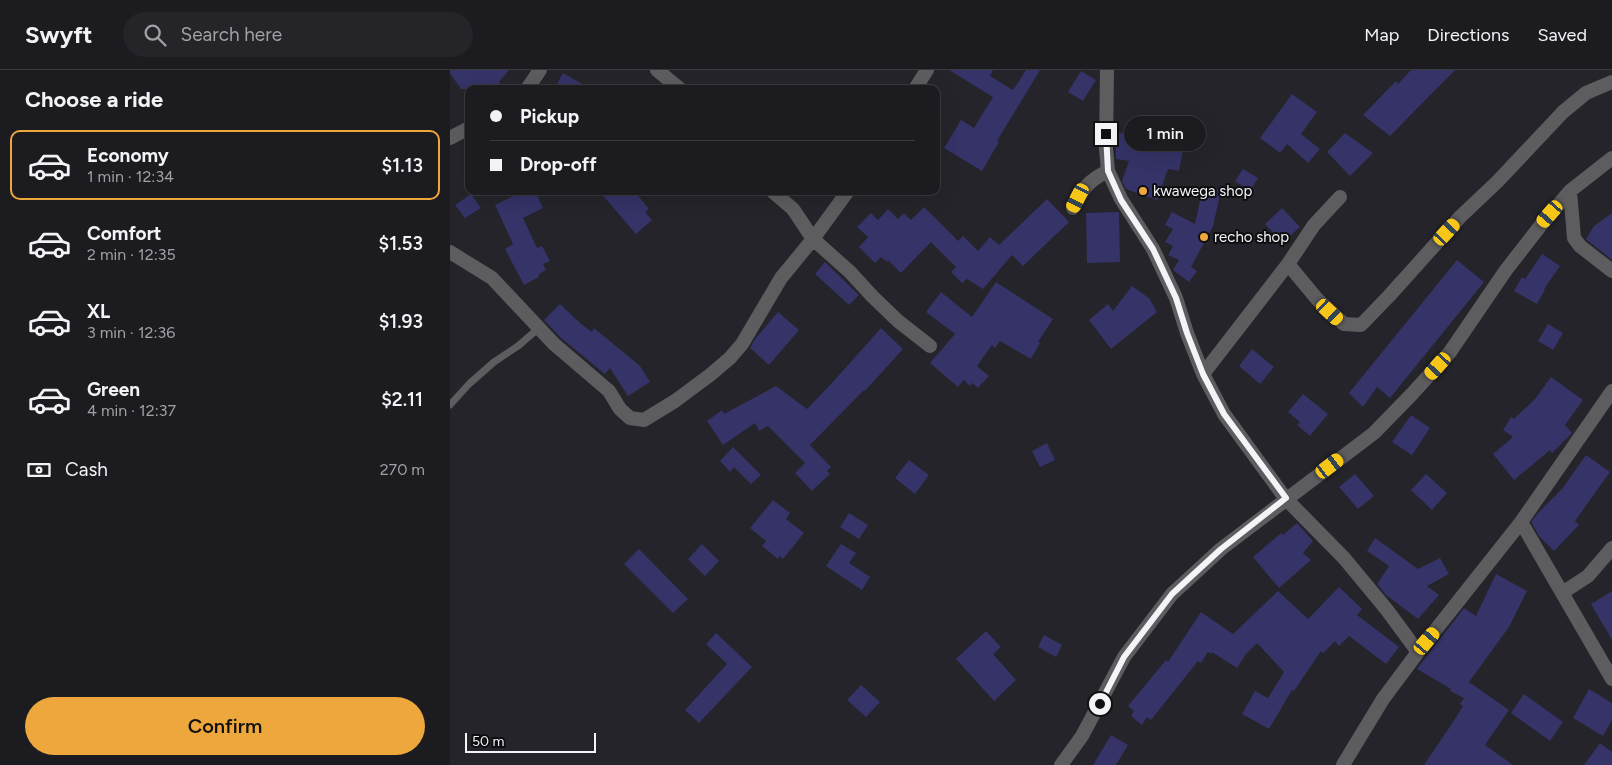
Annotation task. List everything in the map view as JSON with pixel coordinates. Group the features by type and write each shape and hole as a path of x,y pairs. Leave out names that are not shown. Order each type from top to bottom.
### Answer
{"street":[{"path":"530,85 540,70"},
{"path":"657,70 675,85"},
{"path":"918,85 927,70"},
{"path":"1107,70 1106,150 1108,171 1121,200 1153,249 1176,298 1203,374 1224,414 1286,498 1344,558 1387,610 1418,652"},
{"path":"1288,264 1317,299 1344,324 1361,325 1460,218 1563,112 1586,93 1612,82"},
{"path":"450,138 465,130"},
{"path":"1062,765 1082,736 1124,657 1172,594 1221,549 1374,433 1450,352 1506,270 1570,191 1612,158"},
{"path":"1073,208 1083,188 1092,179 1108,171"},
{"path":"1570,191 1574,238 1580,246 1612,271"},
{"path":"777,195 793,209 813,239 850,272 898,321 930,346"},
{"path":"450,252 492,278 554,344 609,392 620,409 630,418 644,420 710,376 730,358 742,344 781,278 845,195"},
{"path":"1203,374 1288,264 1314,225 1340,197"},
{"path":"1343,765 1384,699 1418,652 1521,522 1612,391"},
{"path":"1521,522 1612,679"},
{"path":"1562,594 1588,576 1612,548"}],"lane":[{"path":"450,405 469,384 494,362 518,346 539,328"}],"building":[{"path":"450,70 509,70 499,82 501,85 465,85 465,89 461,89 450,73"},
{"path":"949,70 993,70 990,76 1013,90 1026,70 1040,70 997,141 999,142 982,171 944,148 961,120 974,128 993,97"},
{"path":"1411,70 1455,70 1390,136 1363,115 1396,81 1398,84"},
{"path":"1081,71 1096,80 1083,101 1068,92"},
{"path":"563,73 584,85 556,85"},
{"path":"1292,94 1317,112 1301,134 1320,149 1308,163 1287,144 1280,153 1260,138"},
{"path":"1115,132 1184,145 1179,171 1168,169 1157,200 1126,189 1122,181 1129,161 1116,159"},
{"path":"1345,133 1373,153 1350,176 1327,152"},
{"path":"1243,169 1258,178 1250,191 1235,181"},
{"path":"1203,186 1221,190 1213,226 1191,267 1197,271 1189,282 1173,270 1179,260 1168,255 1173,246 1165,242 1173,229 1165,225 1172,212 1195,224"},
{"path":"472,195 481,208 465,218 455,205"},
{"path":"516,195 537,195 543,208 523,218 537,248 542,246 550,261 543,264 546,270 538,275 539,277 524,285 505,249 513,244 495,205"},
{"path":"602,195 637,195 649,209 645,212 652,220 636,234"},
{"path":"1047,199 1069,222 1023,266 1012,255 983,289 967,279 962,283 951,272 956,267 931,242 901,273 888,260 887,262 881,257 875,263 859,247 868,237 857,227 871,213 878,220 888,209 898,219 904,213 911,220 924,207 958,241 963,236 978,251 990,237 999,245"},
{"path":"1282,208 1300,227 1282,243 1265,224"},
{"path":"1119,212 1120,262 1087,263 1086,213"},
{"path":"1612,213 1612,260 1586,239 1594,226"},
{"path":"1542,254 1560,266 1544,289 1537,304 1514,291 1522,277 1525,279"},
{"path":"1457,260 1484,282 1390,398 1377,387 1363,407 1349,393"},
{"path":"825,262 859,295 849,305 815,274"},
{"path":"996,282 1053,319 1038,342 1040,343 1031,359 1000,341 995,348 992,345 977,366 989,376 978,388 972,383 970,386 964,380 958,387 930,363 955,334 926,312 941,292 972,317"},
{"path":"1132,286 1149,298 1157,312 1111,349 1089,320 1108,304 1113,311"},
{"path":"560,304 580,323 592,332 594,328 640,366 650,382 628,396 610,368 605,374 561,338 544,320"},
{"path":"778,312 799,330 769,365 750,348 755,339"},
{"path":"1548,324 1563,333 1553,350 1538,341"},
{"path":"881,328 903,349 865,391 810,445 831,467 827,471 830,474 812,491 795,473 805,463 768,426 759,431 755,423 723,445 707,421 722,410 724,414 776,386 807,409"},
{"path":"1252,349 1274,367 1260,384 1239,366"},
{"path":"1551,377 1583,400 1565,425 1572,433 1552,453 1550,450 1514,480 1493,454 1513,437 1503,430 1511,417 1514,419 1535,399"},
{"path":"1303,394 1328,414 1310,436 1297,425 1300,422 1288,412"},
{"path":"1411,415 1430,428 1412,455 1392,442"},
{"path":"1047,443 1055,460 1040,467 1032,451"},
{"path":"733,447 761,475 751,484 734,467 730,472 720,461"},
{"path":"1586,455 1610,472 1575,521 1579,525 1554,551 1539,536 1531,522 1562,489"},
{"path":"909,460 929,475 915,494 895,478"},
{"path":"1355,474 1374,496 1358,509 1339,487"},
{"path":"1426,474 1447,493 1432,510 1411,490"},
{"path":"773,500 790,513 786,519 804,533 783,559 780,556 778,559 762,546 766,541 750,528"},
{"path":"849,513 868,525 859,539 840,527"},
{"path":"1297,523 1313,541 1303,553 1311,560 1279,588 1253,557 1281,533 1283,535"},
{"path":"1375,538 1418,569 1440,558 1449,574 1427,586 1439,595 1418,619 1386,595 1377,584 1389,566 1367,551"},
{"path":"702,544 719,561 705,576 688,559"},
{"path":"841,544 856,553 849,563 870,577 862,590 826,566"},
{"path":"639,549 688,599 673,613 624,564"},
{"path":"1496,574 1527,591 1509,627 1469,682 1509,710 1485,745 1513,765 1424,765 1463,706 1460,704 1464,698 1417,669 1464,608 1476,616"},
{"path":"1339,587 1362,609 1357,615 1399,647 1386,664 1349,636 1339,646 1335,641 1323,653 1321,651 1294,691 1292,690 1269,729 1242,714 1255,691 1268,698 1284,672 1257,643 1246,654 1237,668 1212,652 1211,654 1208,652 1201,663 1198,661 1151,720 1147,717 1142,725 1131,716 1134,711 1128,706 1166,660 1168,662 1201,612 1233,634 1278,591 1308,619"},
{"path":"1612,591 1612,640 1591,604"},
{"path":"986,631 1001,647 993,654 1016,680 994,701 956,659"},
{"path":"716,633 752,667 699,723 685,710 727,664 706,644"},
{"path":"1044,635 1062,645 1056,657 1038,647"},
{"path":"861,685 880,702 866,717 847,700"},
{"path":"1589,689 1612,703 1612,720 1603,736 1573,718"},
{"path":"1524,694 1563,722 1550,741 1511,713"},
{"path":"1111,735 1128,745 1116,765 1093,765"},
{"path":"1600,743 1612,752 1612,765 1584,765"}],"place":[{"name":"kwawega shop","path":"1143,191"},
{"name":"recho shop","path":"1204,237"}],"route":[{"path":"1100,704 1124,657 1172,594 1221,549 1286,498 1224,414 1203,374 1176,298 1153,249 1121,200 1108,171 1106,134"}]}
